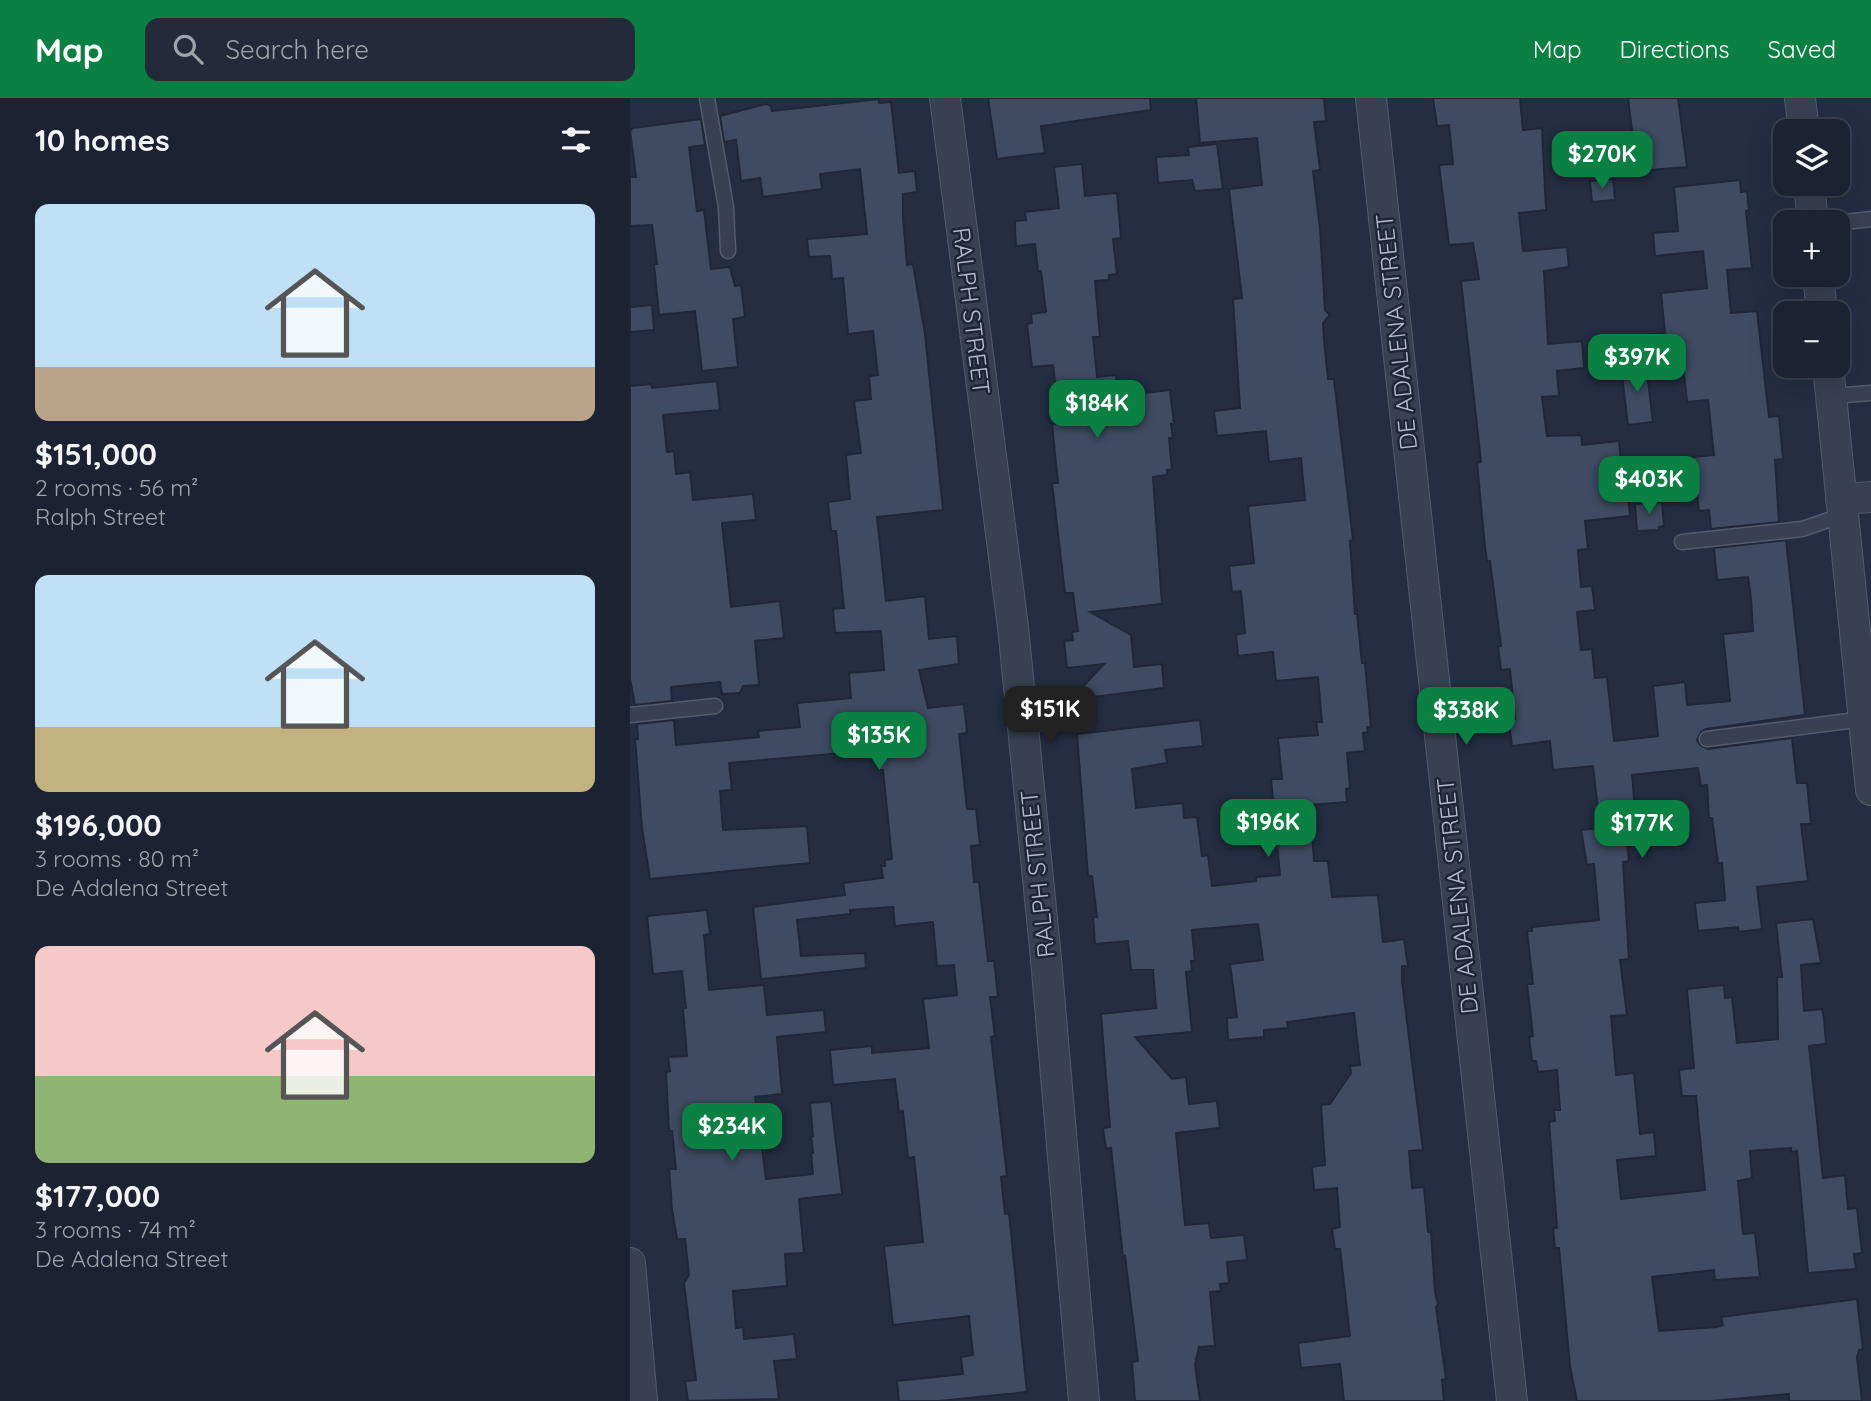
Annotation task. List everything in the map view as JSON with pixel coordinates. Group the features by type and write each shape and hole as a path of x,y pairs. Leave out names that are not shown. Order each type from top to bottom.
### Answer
{"street":[{"name":"RALPH STREET","path":"945,98 1013,627 1046,959 1084,1401"},
{"name":"DE ADALENA STREET","path":"1370,98 1512,1401"},
{"path":"1800,98 1803,119"},
{"path":"1829,378 1871,790"},
{"path":"1842,507 1871,497"},
{"path":"630,1263 642,1401"}],"lane":[{"path":"707,98 726,207 728,251"},
{"path":"1850,222 1871,219"},
{"path":"1831,397 1871,393"},
{"path":"1682,542 1802,529 1842,507"},
{"path":"630,715 715,706"},
{"path":"1707,738 1864,719"}],"building":[{"path":"988,98 1150,98 1151,110 1041,126 1045,153 997,159"},
{"path":"1196,98 1324,98 1326,121 1314,122 1320,170 1313,171 1325,310 1330,315 1323,323 1324,340 1328,379 1334,379 1353,540 1350,541 1355,614 1362,663 1365,663 1371,727 1367,727 1368,732 1363,733 1365,751 1347,753 1350,788 1346,789 1347,802 1310,805 1314,861 1328,861 1332,897 1378,895 1383,942 1404,939 1408,966 1402,966 1402,981 1423,1150 1409,1151 1412,1188 1424,1187 1428,1232 1431,1232 1438,1304 1436,1307 1446,1379 1442,1380 1444,1401 1344,1401 1340,1364 1301,1368 1298,1343 1350,1336 1340,1249 1335,1249 1332,1229 1340,1227 1337,1188 1314,1190 1312,1167 1325,1165 1321,1105 1330,1104 1351,1073 1350,1066 1360,1065 1354,1013 1287,1022 1288,1028 1264,1030 1264,1037 1228,1040 1227,1018 1237,1017 1230,964 1263,960 1258,924 1192,930 1195,961 1191,961 1192,971 1186,972 1192,1032 1135,1037 1172,1079 1186,1077 1189,1104 1217,1101 1220,1128 1176,1133 1185,1225 1209,1223 1211,1238 1244,1235 1247,1260 1227,1262 1229,1283 1220,1284 1221,1291 1210,1292 1215,1346 1199,1347 1195,1364 1200,1401 1135,1401 1132,1362 1138,1361 1111,1148 1106,1149 1103,1128 1110,1127 1101,1014 1156,1008 1153,970 1131,970 1128,941 1095,944 1093,917 1097,917 1092,876 1088,876 1077,734 1200,720 1203,746 1165,750 1167,763 1132,769 1136,808 1183,803 1184,818 1197,817 1202,856 1208,855 1212,886 1280,875 1271,779 1282,779 1278,738 1318,735 1316,722 1322,722 1318,677 1276,681 1273,652 1238,656 1236,635 1245,633 1241,591 1232,592 1229,566 1254,563 1248,506 1305,500 1301,458 1269,462 1266,431 1217,436 1214,411 1240,408 1233,299 1242,298 1229,189 1262,185 1257,138 1200,143"},
{"path":"1433,98 1520,98 1523,130 1542,128 1546,210 1519,213 1523,251 1567,247 1569,267 1544,271 1548,344 1582,341 1584,368 1557,371 1559,396 1542,397 1547,436 1581,435 1582,445 1619,441 1621,463 1625,463 1630,516 1585,521 1588,549 1578,550 1581,587 1592,586 1595,610 1577,612 1581,650 1592,649 1595,678 1607,677 1614,741 1658,736 1653,686 1685,682 1687,705 1730,701 1723,634 1753,631 1751,598 1748,577 1717,580 1714,548 1786,540 1805,715 1706,729 1697,740 1708,749 1792,738 1797,783 1807,783 1811,824 1801,824 1808,881 1757,887 1762,929 1739,932 1738,927 1698,931 1695,903 1725,900 1722,863 1718,863 1712,818 1709,818 1707,785 1701,786 1698,768 1632,775 1635,809 1631,809 1632,818 1625,819 1629,861 1623,862 1629,959 1620,960 1627,1015 1611,1016 1616,1075 1634,1073 1640,1134 1654,1132 1656,1156 1617,1160 1621,1199 1705,1190 1696,1096 1682,1096 1679,1070 1694,1068 1687,989 1724,985 1725,998 1732,997 1737,1043 1778,1039 1777,977 1782,977 1776,923 1813,919 1821,963 1801,965 1804,1011 1822,1009 1824,1018 1826,1044 1809,1046 1823,1178 1845,1175 1848,1209 1857,1208 1862,1253 1854,1254 1856,1269 1808,1273 1797,1151 1791,1152 1791,1148 1750,1151 1752,1178 1738,1181 1743,1234 1755,1233 1760,1277 1715,1280 1714,1270 1652,1277 1659,1331 1717,1327 1723,1325 1721,1317 1857,1299 1863,1349 1859,1350 1857,1357 1862,1401 1789,1401 1789,1394 1712,1401 1577,1401 1570,1366 1559,1248 1555,1248 1553,1228 1557,1228 1549,1122 1555,1121 1554,1110 1560,1110 1557,1070 1538,1072 1536,1061 1532,1061 1529,1037 1533,1036 1527,984 1533,984 1527,931 1532,931 1532,927 1599,920 1594,864 1587,865 1581,830 1600,828 1593,766 1553,770 1550,741 1512,746 1509,722 1515,719 1510,669 1501,670 1498,646 1501,646 1490,561 1487,561 1485,547 1477,463 1481,462 1461,281 1479,279 1473,243 1449,245 1439,165 1453,164 1449,125 1437,126"},
{"path":"1628,98 1678,98 1687,167 1637,171"},
{"path":"879,99 879,103 891,102 899,173 915,171 917,192 903,194 903,217 907,265 913,264 925,334 943,510 877,517 886,601 925,596 929,639 957,636 959,664 919,670 928,708 964,704 967,733 959,734 967,809 976,809 980,845 971,846 974,882 979,882 988,961 994,961 998,997 990,997 995,1036 991,1037 1007,1176 1001,1177 1005,1214 1009,1213 1027,1392 939,1401 899,1401 897,1381 963,1374 961,1357 973,1355 969,1316 893,1325 884,1246 923,1242 914,1157 908,1158 903,1111 899,1112 895,1079 833,1085 830,1050 872,1046 872,1053 929,1048 923,999 957,995 954,965 937,966 933,922 895,926 893,907 850,910 850,914 797,920 801,956 865,953 866,968 761,979 753,907 845,895 843,883 883,878 881,866 885,866 885,860 892,859 883,770 880,770 878,750 729,763 732,790 720,791 723,830 807,826 810,863 650,879 642,828 635,739 638,739 637,724 674,720 676,745 759,737 758,731 800,727 797,703 851,698 849,673 884,670 881,631 835,633 833,609 844,608 836,531 831,531 828,502 850,499 846,455 861,453 854,401 871,399 869,376 878,375 873,331 848,334 843,278 832,279 830,256 809,257 807,239 867,234 860,169 820,174 822,189 763,197 760,178 741,181 736,140 724,142 720,116 766,104 771,106 772,111"},
{"path":"701,119 705,145 689,147 697,211 704,210 711,269 730,267 735,286 741,285 745,317 733,319 738,367 702,371 695,311 659,315 652,225 630,226 630,177 636,177 630,131 633,128"},
{"path":"1217,144 1223,189 1195,191 1192,180 1158,183 1156,157 1189,155 1188,147"},
{"path":"1082,164 1085,196 1117,193 1121,238 1113,239 1117,274 1109,275 1109,280 1095,281 1100,337 1093,337 1097,377 1116,375 1118,396 1170,390 1174,424 1171,424 1173,438 1169,438 1172,469 1167,470 1167,475 1153,477 1162,604 1090,612 1131,635 1134,667 1162,664 1164,688 1070,700 1104,664 1067,668 1064,641 1073,640 1072,632 1078,631 1073,593 1065,593 1052,483 1058,483 1052,424 1060,423 1053,365 1032,367 1027,324 1032,323 1031,314 1046,312 1035,244 1016,246 1015,221 1026,220 1025,212 1059,208 1054,167"},
{"path":"1613,179 1615,200 1592,202 1590,181"},
{"path":"1740,180 1741,192 1747,191 1749,210 1746,211 1752,268 1727,270 1731,313 1757,311 1769,417 1779,416 1783,459 1775,460 1779,522 1711,529 1709,510 1699,511 1693,457 1714,455 1708,400 1687,402 1682,355 1634,360 1632,337 1665,333 1661,293 1707,288 1703,251 1655,256 1653,233 1678,231 1674,187"},
{"path":"652,305 654,330 630,332 630,307"},
{"path":"1646,364 1653,422 1628,425 1621,367"},
{"path":"717,381 720,410 663,415 667,452 674,451 676,474 690,472 693,500 753,494 756,520 722,523 731,607 780,601 784,638 755,641 759,685 743,686 740,693 722,694 720,682 671,687 672,701 635,705 630,679 630,386 651,384 652,388"},
{"path":"1662,502 1664,526 1659,527 1659,530 1637,531 1635,504"},
{"path":"707,910 710,934 704,935 709,990 764,985 767,1015 824,1010 826,1032 777,1037 782,1094 755,1097 766,1179 813,1174 810,1103 831,1101 842,1194 799,1199 804,1253 785,1254 787,1286 733,1291 736,1328 743,1327 744,1339 794,1334 797,1359 774,1361 779,1399 688,1401 685,1381 696,1380 684,1283 689,1275 685,1239 677,1239 672,1209 669,1169 676,1169 672,1131 669,1131 666,1072 670,1071 668,1057 687,1056 683,1008 686,1008 682,971 653,974 647,916"}]}
